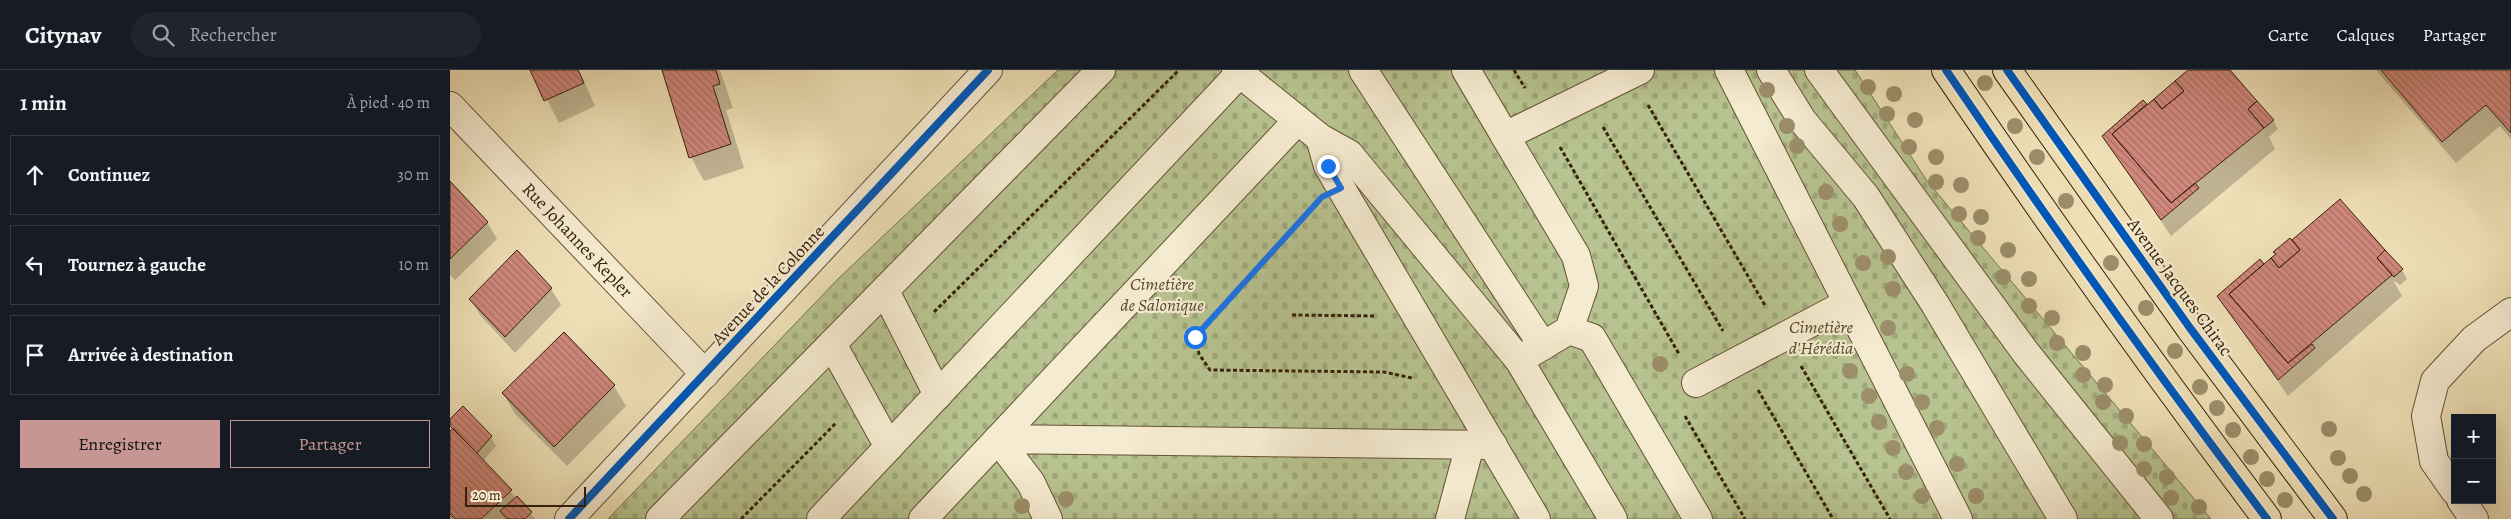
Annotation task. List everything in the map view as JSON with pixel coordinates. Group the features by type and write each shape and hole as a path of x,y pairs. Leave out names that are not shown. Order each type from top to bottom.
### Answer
{"main road":[{"path":"1946,70 2043,213 2171,392 2267,519"},
{"name":"Avenue Jacques Chirac","path":"2008,70 2190,328 2333,519"}],"street":[{"name":"Avenue de la Colonne","path":"569,519 988,70"},
{"path":"660,519 1102,70"},
{"path":"1363,70 1543,346"},
{"path":"1466,70 1576,256 1584,286 1569,330 1519,360"},
{"path":"1729,70 1958,519"},
{"path":"1771,70 1802,120 1866,197 1930,295 2063,519"},
{"path":"1819,70 2026,353 2159,519"},
{"path":"821,519 1238,72 1320,138 1349,154 1519,360 1614,519"},
{"path":"1505,136 1635,72"},
{"name":"Rue Johannes Kepler","path":"450,106 705,374"},
{"path":"923,519 1298,120"},
{"path":"1320,138 1328,166 1446,366 1481,445 1536,519"},
{"path":"885,291 938,395"},
{"path":"1696,383 1848,303"},
{"path":"2451,485 2434,461 2426,416 2435,381 2474,339 2511,312"},
{"path":"1569,330 1592,338 1698,519"},
{"path":"832,344 890,446"},
{"path":"998,439 1481,445"},
{"path":"998,439 1031,484 1048,519"},
{"path":"1450,519 1481,445"},
{"path":"2464,504 2474,519"}],"path":[{"path":"908,337 1179,70"},
{"path":"1514,70 1696,383 1673,395 1745,519"},
{"path":"1635,72 1783,336 1890,519"},
{"path":"1585,97 1833,519"},
{"path":"1341,188 1322,197 1195,337 1199,354 1210,370 1384,372 1420,380 1446,366"},
{"path":"1292,315 1383,316 1409,303"},
{"path":"741,519 862,397"}],"green space":[{"name":"Cimetière de Salonique","path":"1058,70 1855,70 1927,181 2211,519 608,519 838,279"}],"building":[{"path":"530,70 578,70 584,83 544,101"},
{"path":"662,70 716,70 720,84 713,86 731,144 689,158"},
{"path":"2188,70 2230,70 2257,101 2248,109 2264,128 2171,203 2112,134 2154,99 2162,109 2184,91 2175,81"},
{"path":"2381,70 2511,70 2511,133 2486,105 2442,142"},
{"path":"2175,81 2184,91 2162,109 2154,99"},
{"path":"2143,100 2147,104 2112,134 2171,203 2195,183 2199,188 2161,220 2102,136"},
{"path":"2257,101 2274,120 2264,128 2248,109"},
{"path":"450,181 488,222 450,259"},
{"path":"2340,199 2385,250 2377,258 2392,275 2288,363 2229,294 2271,258 2279,268 2300,250 2292,240"},
{"path":"2290,238 2300,250 2279,268 2271,258 2276,254 2273,252"},
{"path":"517,250 552,288 505,337 469,299"},
{"path":"2385,250 2403,269 2394,277 2377,258"},
{"path":"2260,259 2264,264 2229,294 2288,363 2312,344 2315,348 2278,380 2217,296"},
{"path":"564,332 615,385 554,447 502,393"},
{"path":"463,406 492,436 477,453 450,426 450,419"},
{"path":"453,428 512,490 481,519 455,519 450,514 450,431"},
{"path":"517,496 532,512 525,519 507,519 500,511"}],"cycle path":[{"path":"569,519 988,70"},
{"path":"1946,70 2024,184 2184,408 2267,519"},
{"path":"2007,70 2190,328 2333,519"}],"route":[{"path":"1195,337 1322,197 1341,188 1328,166"}],"park label":[{"name":"Cimetière d'Hérédia","path":"1821,337"}]}
